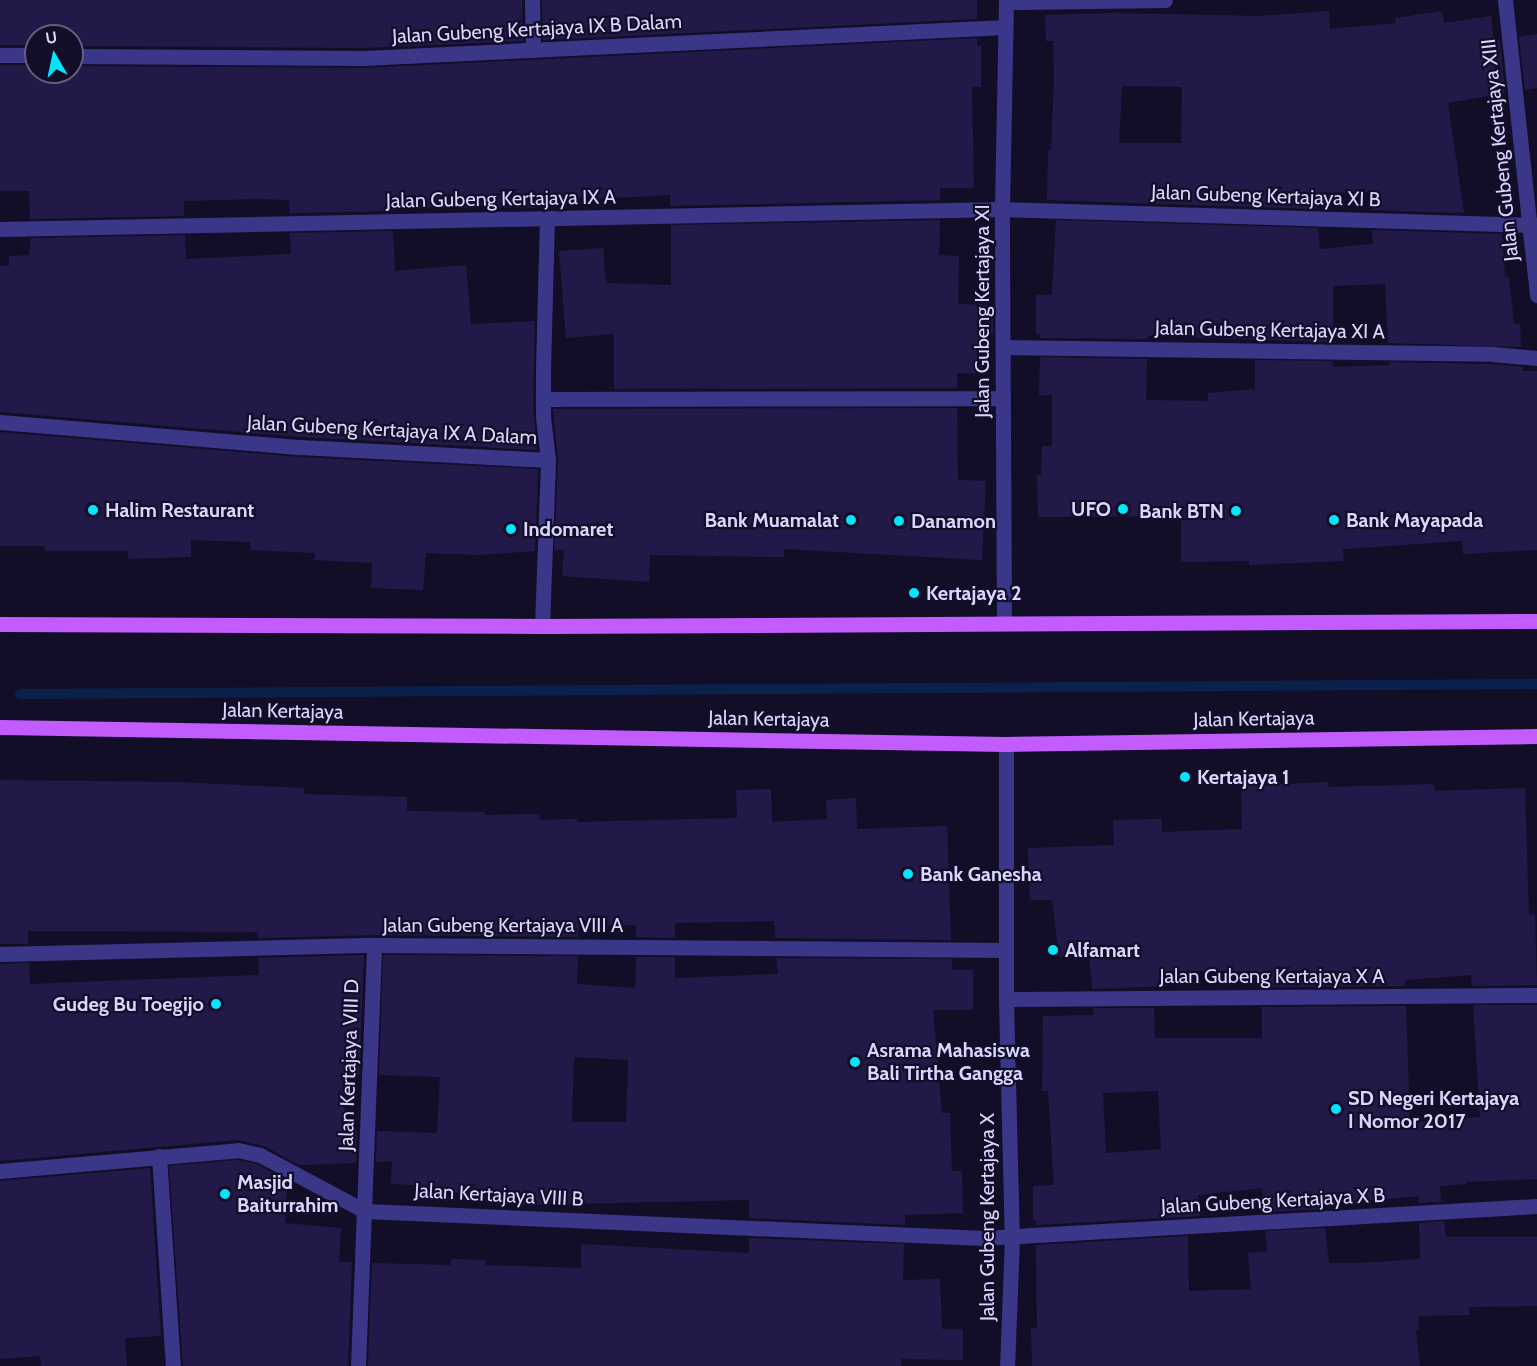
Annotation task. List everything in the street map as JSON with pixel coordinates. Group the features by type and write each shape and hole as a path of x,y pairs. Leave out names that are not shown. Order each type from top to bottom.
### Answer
{"main road":[{"path":"0,624 542,626 1537,621"},
{"name":"Jalan Kertajaya","path":"0,727 1006,744 1537,736"}],"street":[{"path":"532,0 533,50"},
{"path":"1006,1 1165,0"},
{"name":"Jalan Gubeng Kertajaya XIII","path":"1505,0 1532,226 1537,295"},
{"name":"Jalan Gubeng Kertajaya XI","path":"1004,623 1002,209 1006,1"},
{"name":"Jalan Gubeng Kertajaya IX B Dalam","path":"84,56 363,58 1005,27"},
{"path":"0,55 24,55"},
{"name":"Jalan Gubeng Kertajaya XI B","path":"1002,209 1532,226"},
{"name":"Jalan Gubeng Kertajaya IX A","path":"0,229 1002,209"},
{"path":"543,399 547,219"},
{"name":"Jalan Gubeng Kertajaya XI A","path":"1003,347 1481,354 1537,358"},
{"name":"Jalan Gubeng Kertajaya IX A Dalam","path":"0,422 300,447 548,460 543,399 1002,398"},
{"path":"542,626 548,460"},
{"name":"Jalan Gubeng Kertajaya X","path":"1006,744 1006,999 1012,1238 1007,1366"},
{"name":"Jalan Gubeng Kertajaya VIII A","path":"0,954 374,945 1006,950"},
{"name":"Jalan Kertajaya VIII D","path":"358,1366 374,945"},
{"name":"Jalan Gubeng Kertajaya X A","path":"1006,999 1537,995"},
{"name":"Jalan Kertajaya VIII B","path":"0,1172 159,1156 249,1151 364,1210 1012,1238"},
{"path":"159,1156 173,1366"},
{"name":"Jalan Gubeng Kertajaya X B","path":"1012,1238 1537,1206"}],"building":[{"path":"0,0 522,0 523,41 363,48 84,46 84,24 24,24 24,45 0,45"},
{"path":"542,0 977,0 977,19 543,40"},
{"path":"1329,11 1330,29 1396,23 1395,18 1442,11 1444,23 1491,16 1494,41 1500,40 1505,93 1448,103 1464,213 1371,210 1370,192 1316,193 1317,209 1047,200 1048,150 1051,150 1054,78 1053,41 1046,41 1045,15 1112,13 1259,16","holes":["1122,86 1182,87 1181,143 1119,143"]},
{"path":"1537,34 1537,88 1525,90 1519,37"},
{"path":"977,38 977,46 981,46 981,87 972,87 974,188 940,188 940,200 670,206 670,195 595,199 595,196 537,200 537,208 393,207 393,211 290,213 289,200 184,201 184,216 30,219 29,191 0,191 0,65 24,65 24,84 84,84 84,66 363,68"},
{"path":"940,220 939,255 959,256 958,304 993,305 993,334 987,334 987,374 957,373 957,388 614,389 614,334 566,338 559,251 603,248 606,283 671,285 671,225"},
{"path":"1056,220 1318,228 1320,249 1373,244 1372,230 1502,234 1505,277 1509,277 1514,324 1520,324 1521,347 1388,343 1385,284 1333,286 1333,342 1148,336 1148,339 1040,338 1040,334 1036,334 1036,295 1052,295"},
{"path":"393,231 395,271 466,265 471,324 535,321 533,404 537,450 301,437 0,412 0,266 9,266 9,256 29,255 31,238 185,235 186,259 291,254 290,233"},
{"path":"1040,357 1147,359 1146,400 1208,401 1208,393 1255,389 1255,360 1333,361 1333,367 1389,365 1389,362 1491,364 1523,367 1523,371 1537,371 1537,550 1463,554 1462,541 1343,549 1344,561 1249,565 1249,561 1181,562 1181,516 1038,517 1037,475 1041,475 1042,446 1052,446 1052,395 1039,395"},
{"path":"957,408 958,480 986,481 982,560 784,549 784,557 650,555 649,582 562,576 564,550 554,550 558,460 553,409"},
{"path":"0,432 299,457 538,469 535,551 478,555 426,553 423,590 371,588 372,563 314,560 315,553 250,550 251,542 191,540 191,557 128,559 128,551 45,551 45,546 0,546"},
{"path":"0,780 176,782 304,788 304,794 407,797 407,811 485,812 485,815 539,814 540,820 577,819 577,822 737,818 736,790 771,789 772,822 827,819 826,800 856,798 857,829 947,826 951,940 775,938 774,921 675,923 675,938 636,937 636,925 579,926 578,937 374,935 258,938 258,932 28,931 28,944 0,944"},
{"path":"1328,782 1328,787 1434,784 1435,791 1525,788 1529,915 1535,914 1537,985 1472,986 1471,975 1405,980 1405,986 1262,987 1262,975 1241,975 1241,971 1166,971 1166,986 1092,989 1089,954 1059,957 1052,900 1030,900 1028,848 1114,845 1113,820 1162,819 1162,832 1242,829 1241,786"},
{"path":"364,955 359,1075 344,1074 345,1129 357,1130 356,1163 299,1165 264,1146 237,1140 0,1161 0,964 29,963 30,984 259,975 258,958"},
{"path":"383,955 578,956 577,984 635,988 636,957 675,957 675,978 778,974 776,958 952,959 952,970 973,970 973,1010 933,1010 942,1113 950,1113 952,1171 962,1171 963,1213 905,1215 905,1225 749,1218 749,1200 523,1205 523,1201 488,1200 489,1195 435,1191 435,1186 391,1184 392,1161 376,1162 377,1131 437,1133 440,1077 379,1075","holes":["574,1057 628,1060 626,1122 572,1122"]},
{"path":"1473,1005 1537,1005 1537,1179 1466,1182 1466,1184 1440,1186 1441,1202 1419,1203 1419,1196 1323,1205 1323,1209 1264,1212 1262,1188 1198,1195 1200,1216 1036,1225 1036,1220 1033,1220 1033,1186 1054,1185 1048,1091 1042,1091 1043,1016 1094,1015 1093,1008 1154,1008 1155,1038 1262,1038 1262,1007 1406,1006 1410,1122 1480,1117","holes":["1158,1091 1161,1149 1106,1153 1103,1093"]},
{"path":"237,1160 257,1164 287,1181 285,1223 341,1228 339,1262 352,1262 348,1366 183,1366 169,1166"},
{"path":"150,1168 161,1336 125,1338 127,1366 41,1366 40,1356 0,1359 0,1181"},
{"path":"1444,1221 1446,1237 1537,1237 1537,1306 1469,1307 1469,1315 1418,1316 1419,1329 1416,1330 1420,1366 1032,1366 1031,1328 1037,1328 1036,1245 1188,1236 1189,1291 1251,1289 1248,1253 1267,1251 1265,1231 1325,1228 1329,1263 1361,1263 1420,1259 1419,1223"},
{"path":"749,1238 904,1244 903,1280 940,1279 942,1329 963,1329 963,1360 901,1359 901,1366 368,1366 372,1263 451,1265 451,1259 486,1260 485,1265 581,1268 581,1244 749,1253"}],"waterway":[{"path":"20,694 1537,684"}],"place":[{"name":"UFO","path":"1123,509"},
{"name":"Halim Restaurant","path":"93,510"},
{"name":"Bank BTN","path":"1236,511"},
{"name":"Bank Muamalat","path":"851,520"},
{"name":"Bank Mayapada","path":"1334,520"},
{"name":"Danamon","path":"899,521"},
{"name":"Indomaret","path":"511,529"},
{"name":"Kertajaya 2","path":"914,593"},
{"name":"Kertajaya 1","path":"1185,777"},
{"name":"Bank Ganesha","path":"908,874"},
{"name":"Alfamart","path":"1053,950"},
{"name":"Gudeg Bu Toegijo","path":"216,1004"},
{"name":"Asrama Mahasiswa Bali Tirtha Gangga","path":"855,1062"},
{"name":"SD Negeri Kertajaya I Nomor 2017","path":"1336,1109"},
{"name":"Masjid Baiturrahim","path":"225,1194"}]}
